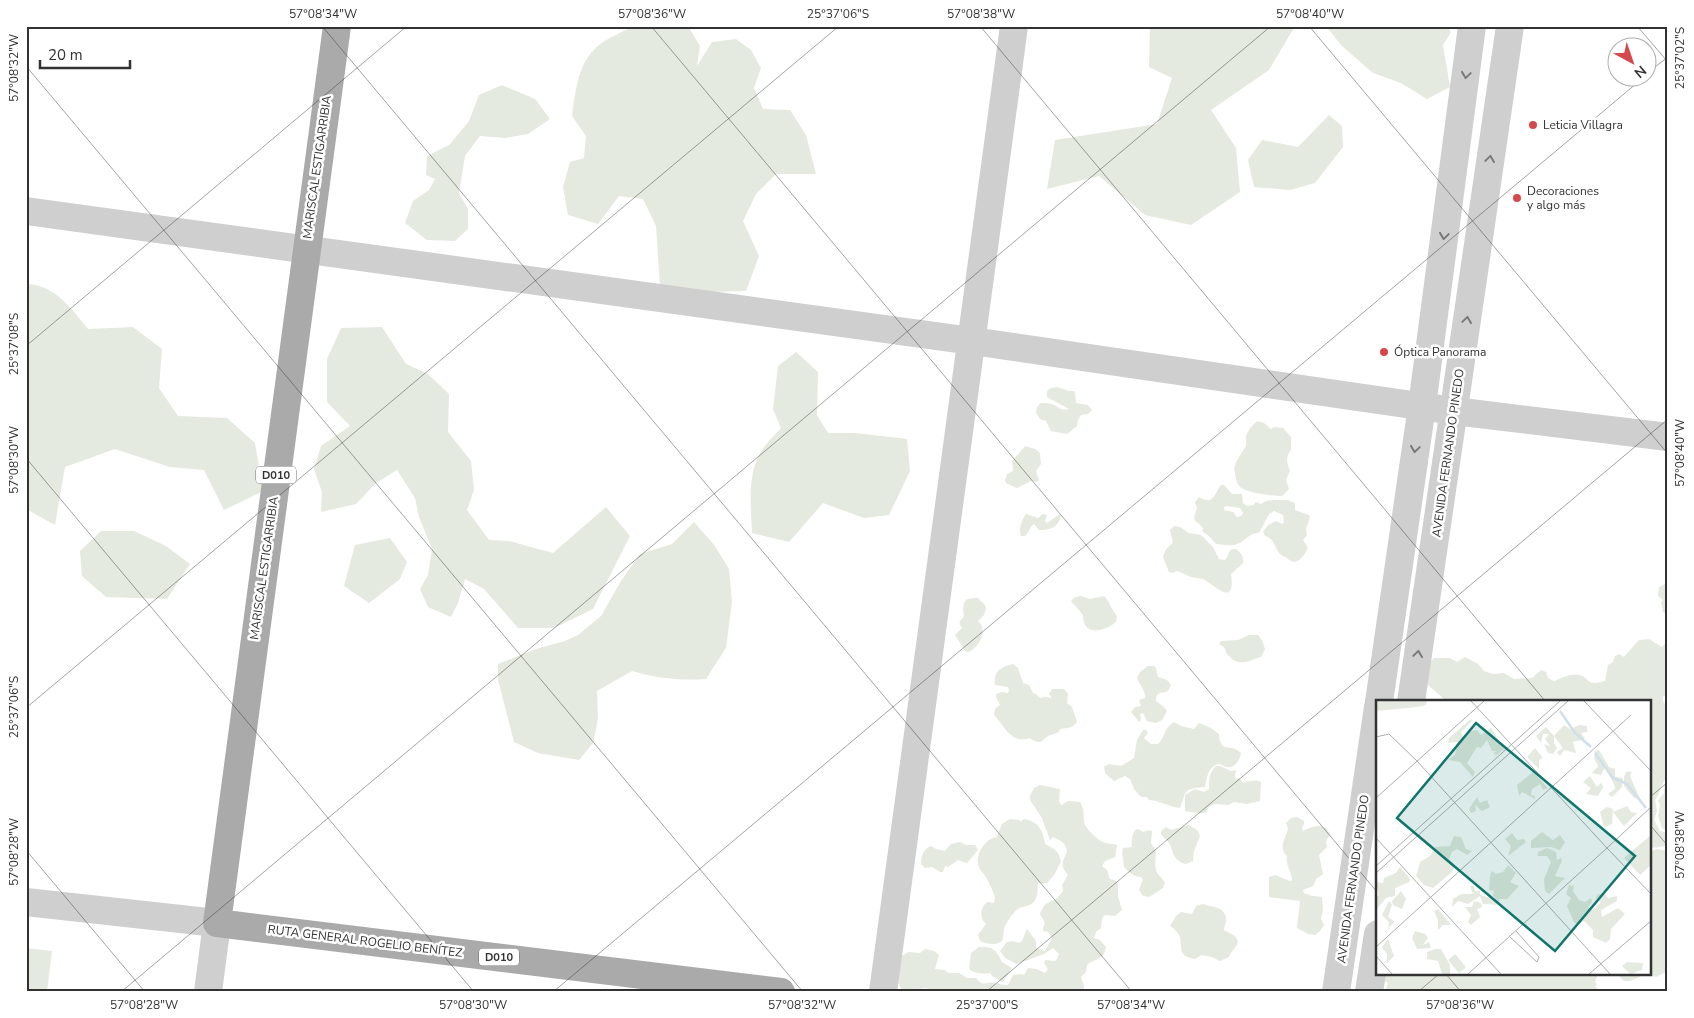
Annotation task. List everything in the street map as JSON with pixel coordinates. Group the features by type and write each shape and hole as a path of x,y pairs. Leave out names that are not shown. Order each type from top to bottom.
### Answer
{"main road":[{"name":"MARISCAL ESTIGARRIBIA","path":"216,923 336,26"},
{"name":"RUTA GENERAL ROGELIO BENÍTEZ","path":"216,923 781,992"}],"street":[{"path":"883,992 1014,26"},
{"path":"1378,700 1422,406 1472,26"},
{"name":"AVENIDA FERNANDO PINEDO","path":"1412,700 1510,26"},
{"path":"26,211 972,341 1454,411 1668,437"},
{"name":"AVENIDA FERNANDO PINEDO","path":"1336,992 1376,721"},
{"path":"26,902 216,923"},
{"name":"MARISCAL ESTIGARRIBIA","path":"208,992 216,923"},
{"path":"1369,992 1376,947"}],"shaded area":[{"path":"634,26 688,26 700,46 697,66 712,42 736,39 751,50 761,68 754,88 763,109 790,110 806,135 816,174 776,174 756,194 743,221 759,256 746,291 706,292 660,286 656,226 643,199 619,196 598,224 568,215 563,187 570,162 584,158 586,136 572,116 580,75 586,60 595,48"},
{"path":"1150,26 1295,26 1269,70 1211,110 1236,148 1240,192 1191,225 1145,215 1099,176 1047,189 1055,140 1157,124 1172,78 1149,67"},
{"path":"1326,26 1447,26 1451,32 1443,45 1450,87 1427,99 1401,83 1373,73 1341,45"},
{"path":"502,85 535,99 550,119 528,134 505,138 480,136 465,156 459,193 468,209 468,229 455,241 427,240 405,223 413,201 429,190 435,179 426,175 427,156 449,145 469,121 479,95"},
{"path":"1329,115 1342,126 1343,147 1315,183 1290,190 1254,187 1248,160 1262,140 1298,147"},
{"path":"26,284 36,285 54,293 69,306 88,329 133,327 162,349 159,388 178,416 227,418 255,443 263,491 224,510 204,470 170,467 115,449 65,467 55,525 26,509"},
{"path":"382,327 406,364 428,374 449,394 448,432 471,461 474,490 467,510 489,540 509,541 553,553 606,507 630,536 593,609 554,628 518,628 484,589 465,579 458,603 451,617 428,607 420,589 428,575 432,549 419,517 415,498 397,470 376,483 356,504 321,512 322,492 314,469 321,446 350,426 327,402 327,359 341,328"},
{"path":"796,352 818,372 817,415 828,433 855,433 907,439 910,471 889,515 864,518 823,503 789,542 752,533 751,488 752,476 759,455 781,428 773,409 778,366"},
{"path":"1057,387 1075,391 1076,403 1088,405 1092,410 1088,414 1081,415 1077,426 1067,434 1051,431 1046,421 1040,419 1036,413 1037,407 1041,403 1069,409 1047,397 1047,391"},
{"path":"1257,421 1264,423 1271,429 1274,427 1283,428 1291,437 1291,450 1287,460 1290,471 1286,480 1289,489 1282,496 1248,491 1240,487 1236,480 1234,469 1236,462 1246,446 1246,436 1250,428"},
{"path":"1025,446 1035,449 1040,453 1041,464 1036,471 1039,480 1037,482 1031,481 1017,488 1006,483 1005,480 1007,474 1013,471 1012,461"},
{"path":"1221,485 1224,485 1232,494 1242,494 1243,503 1247,506 1254,505 1255,502 1261,504 1266,501 1287,500 1295,503 1295,510 1309,515 1306,529 1307,535 1303,540 1308,548 1302,558 1293,562 1290,561 1280,554 1273,541 1265,536 1263,532 1268,525 1276,521 1282,524 1284,522 1283,515 1274,511 1269,514 1259,533 1252,534 1234,545 1216,544 1202,531 1203,528 1194,519 1197,508 1195,502 1199,497 1206,500 1212,499","holes":["1226,506 1240,508 1243,513 1237,517 1233,512 1224,510"]},
{"path":"1026,514 1038,518 1043,514 1047,515 1045,521 1047,523 1060,514 1061,517 1053,528 1039,530 1034,524 1025,536 1021,536 1021,525"},
{"path":"694,522 715,546 729,569 732,602 726,648 706,679 687,680 632,671 597,691 598,719 593,743 579,760 538,753 514,742 498,680 498,664 578,635 601,616 621,581 640,554 672,544"},
{"path":"1174,526 1180,527 1189,533 1201,535 1213,547 1219,559 1225,560 1231,550 1236,549 1239,552 1243,557 1243,563 1231,574 1232,585 1228,593 1223,592 1203,579 1176,571 1173,573 1169,572 1163,557 1166,549 1173,543 1170,530"},
{"path":"101,531 134,531 166,546 190,564 167,599 106,597 82,576 80,551"},
{"path":"390,538 407,562 400,579 369,603 344,586 355,545"},
{"path":"1668,584 1668,614 1663,612 1661,602 1663,600 1658,596 1659,587"},
{"path":"1081,596 1090,599 1104,596 1117,616 1116,622 1100,630 1090,630 1086,627 1083,615 1071,601 1075,597"},
{"path":"978,598 986,608 984,615 978,621 983,629 983,634 976,647 968,652 965,651 955,635 962,628 960,622 964,616 963,609 966,600"},
{"path":"1249,635 1258,635 1262,640 1265,649 1261,657 1244,662 1236,661 1219,644 1221,641 1238,640"},
{"path":"1649,639 1662,647 1668,641 1668,696 1663,696 1663,701 1668,709 1668,776 1655,800 1657,811 1654,820 1660,831 1668,833 1668,846 1652,848 1652,700 1445,700 1426,683 1428,664 1434,658 1450,658 1457,662 1465,657 1478,664 1484,671 1493,674 1504,673 1514,679 1532,678 1541,670 1546,672 1548,678 1554,681 1578,675 1591,682 1598,683 1605,681 1608,665 1613,662 1615,656 1619,654 1624,657 1639,640"},
{"path":"1013,664 1018,668 1023,683 1029,685 1033,693 1040,698 1052,698 1049,694 1052,689 1064,689 1068,694 1067,703 1072,707 1077,722 1070,727 1060,729 1059,732 1048,736 1041,742 1029,738 1017,739 1008,733 994,715 995,709 1000,705 996,694 1008,693 1009,690 1008,687 995,685 995,677 998,671"},
{"path":"1148,666 1154,666 1158,677 1167,680 1171,685 1168,691 1159,693 1157,696 1156,701 1167,711 1162,720 1156,723 1147,721 1143,713 1140,714 1141,720 1139,722 1131,712 1135,707 1141,706 1139,700 1145,698 1137,678 1140,672"},
{"path":"1174,722 1194,729 1199,723 1211,728 1219,734 1221,744 1241,753 1240,758 1232,767 1218,764 1212,767 1208,773 1205,787 1193,788 1187,791 1180,808 1149,800 1147,797 1141,797 1134,789 1130,779 1125,776 1114,781 1105,773 1104,767 1109,764 1121,766 1134,758 1137,740 1143,730 1146,730 1148,733 1144,738 1151,744 1158,744"},
{"path":"1216,766 1231,771 1236,770 1236,779 1239,778 1243,783 1254,780 1261,782 1260,801 1247,804 1234,802 1228,805 1215,804 1209,807 1206,813 1185,811 1185,795 1195,789 1204,792 1209,789 1210,776"},
{"path":"1668,779 1667,831 1662,828 1658,816 1660,804 1658,801 1664,793 1665,783"},
{"path":"1040,785 1060,789 1059,802 1062,805 1068,801 1080,802 1085,824 1089,831 1102,842 1117,845 1115,857 1105,861 1102,866 1107,870 1110,879 1118,884 1118,896 1122,910 1115,916 1105,915 1102,918 1101,928 1096,932 1094,938 1100,940 1106,947 1105,952 1101,957 1087,965 1086,972 1081,977 1084,986 1083,992 934,992 926,988 902,991 898,982 900,961 902,956 908,952 920,953 925,949 934,951 939,955 935,969 944,970 949,973 959,973 967,978 976,978 981,983 1006,985 1008,985 1013,975 1024,975 1028,968 1037,969 1045,973 1048,969 1044,963 1045,960 1055,961 1057,959 1059,954 1053,948 1044,954 1017,964 1005,958 1000,951 1007,942 1019,943 1022,941 1027,929 1036,941 1036,947 1045,951 1052,938 1048,932 1043,931 1045,923 1040,914 1045,905 1057,899 1063,891 1062,885 1068,875 1063,864 1067,852 1066,846 1063,842 1053,837 1050,840 1042,818 1030,800 1034,788"},
{"path":"1297,817 1304,821 1303,831 1321,826 1330,834 1326,842 1327,847 1319,855 1323,874 1317,878 1313,886 1303,890 1304,893 1312,896 1322,897 1323,910 1321,919 1324,925 1315,935 1308,934 1297,928 1300,901 1269,897 1269,877 1275,875 1290,881 1292,880 1283,846 1288,829 1286,823 1291,818"},
{"path":"1010,819 1020,820 1020,822 1024,819 1029,820 1037,825 1043,835 1045,844 1056,851 1061,862 1047,883 1038,883 1037,895 1033,903 1020,908 1012,915 1004,928 1002,941 997,944 988,944 980,941 978,935 986,924 981,915 983,906 988,902 994,903 995,897 978,865 978,856 982,847 997,837 1002,824"},
{"path":"1189,825 1197,830 1200,836 1194,851 1193,861 1186,864 1178,861 1174,856 1169,843 1161,834 1161,831 1166,827 1171,830"},
{"path":"1138,829 1143,832 1152,831 1151,843 1156,851 1155,865 1157,873 1165,882 1163,888 1149,897 1143,896 1139,890 1143,879 1132,874 1124,867 1122,856 1123,848 1132,847 1133,834"},
{"path":"960,842 966,845 975,845 978,850 967,863 958,860 948,867 945,866 943,872 932,867 925,868 921,864 923,853 928,847 931,846 945,851 951,844"},
{"path":"1657,849 1668,851 1668,971 1656,977 1652,975 1652,851"},
{"path":"1203,904 1223,911 1226,919 1224,930 1235,936 1238,941 1229,957 1220,961 1202,955 1195,959 1185,956 1181,950 1179,935 1170,926 1181,912 1192,914 1196,906"},
{"path":"979,947 994,950 1002,962 1012,968 1003,982 990,973 979,973 969,969 971,953"},
{"path":"26,948 52,951 47,992 26,992"},
{"path":"1381,976 1597,976 1595,987 1598,989 1597,992 1385,992 1388,983 1382,979"},
{"path":"1619,976 1641,976 1630,981 1624,981"}],"place":[{"name":"Leticia Villagra","path":"1533,125"},
{"name":"Decoraciones y algo más","path":"1517,198"},
{"name":"Óptica Panorama","path":"1384,352"}]}
